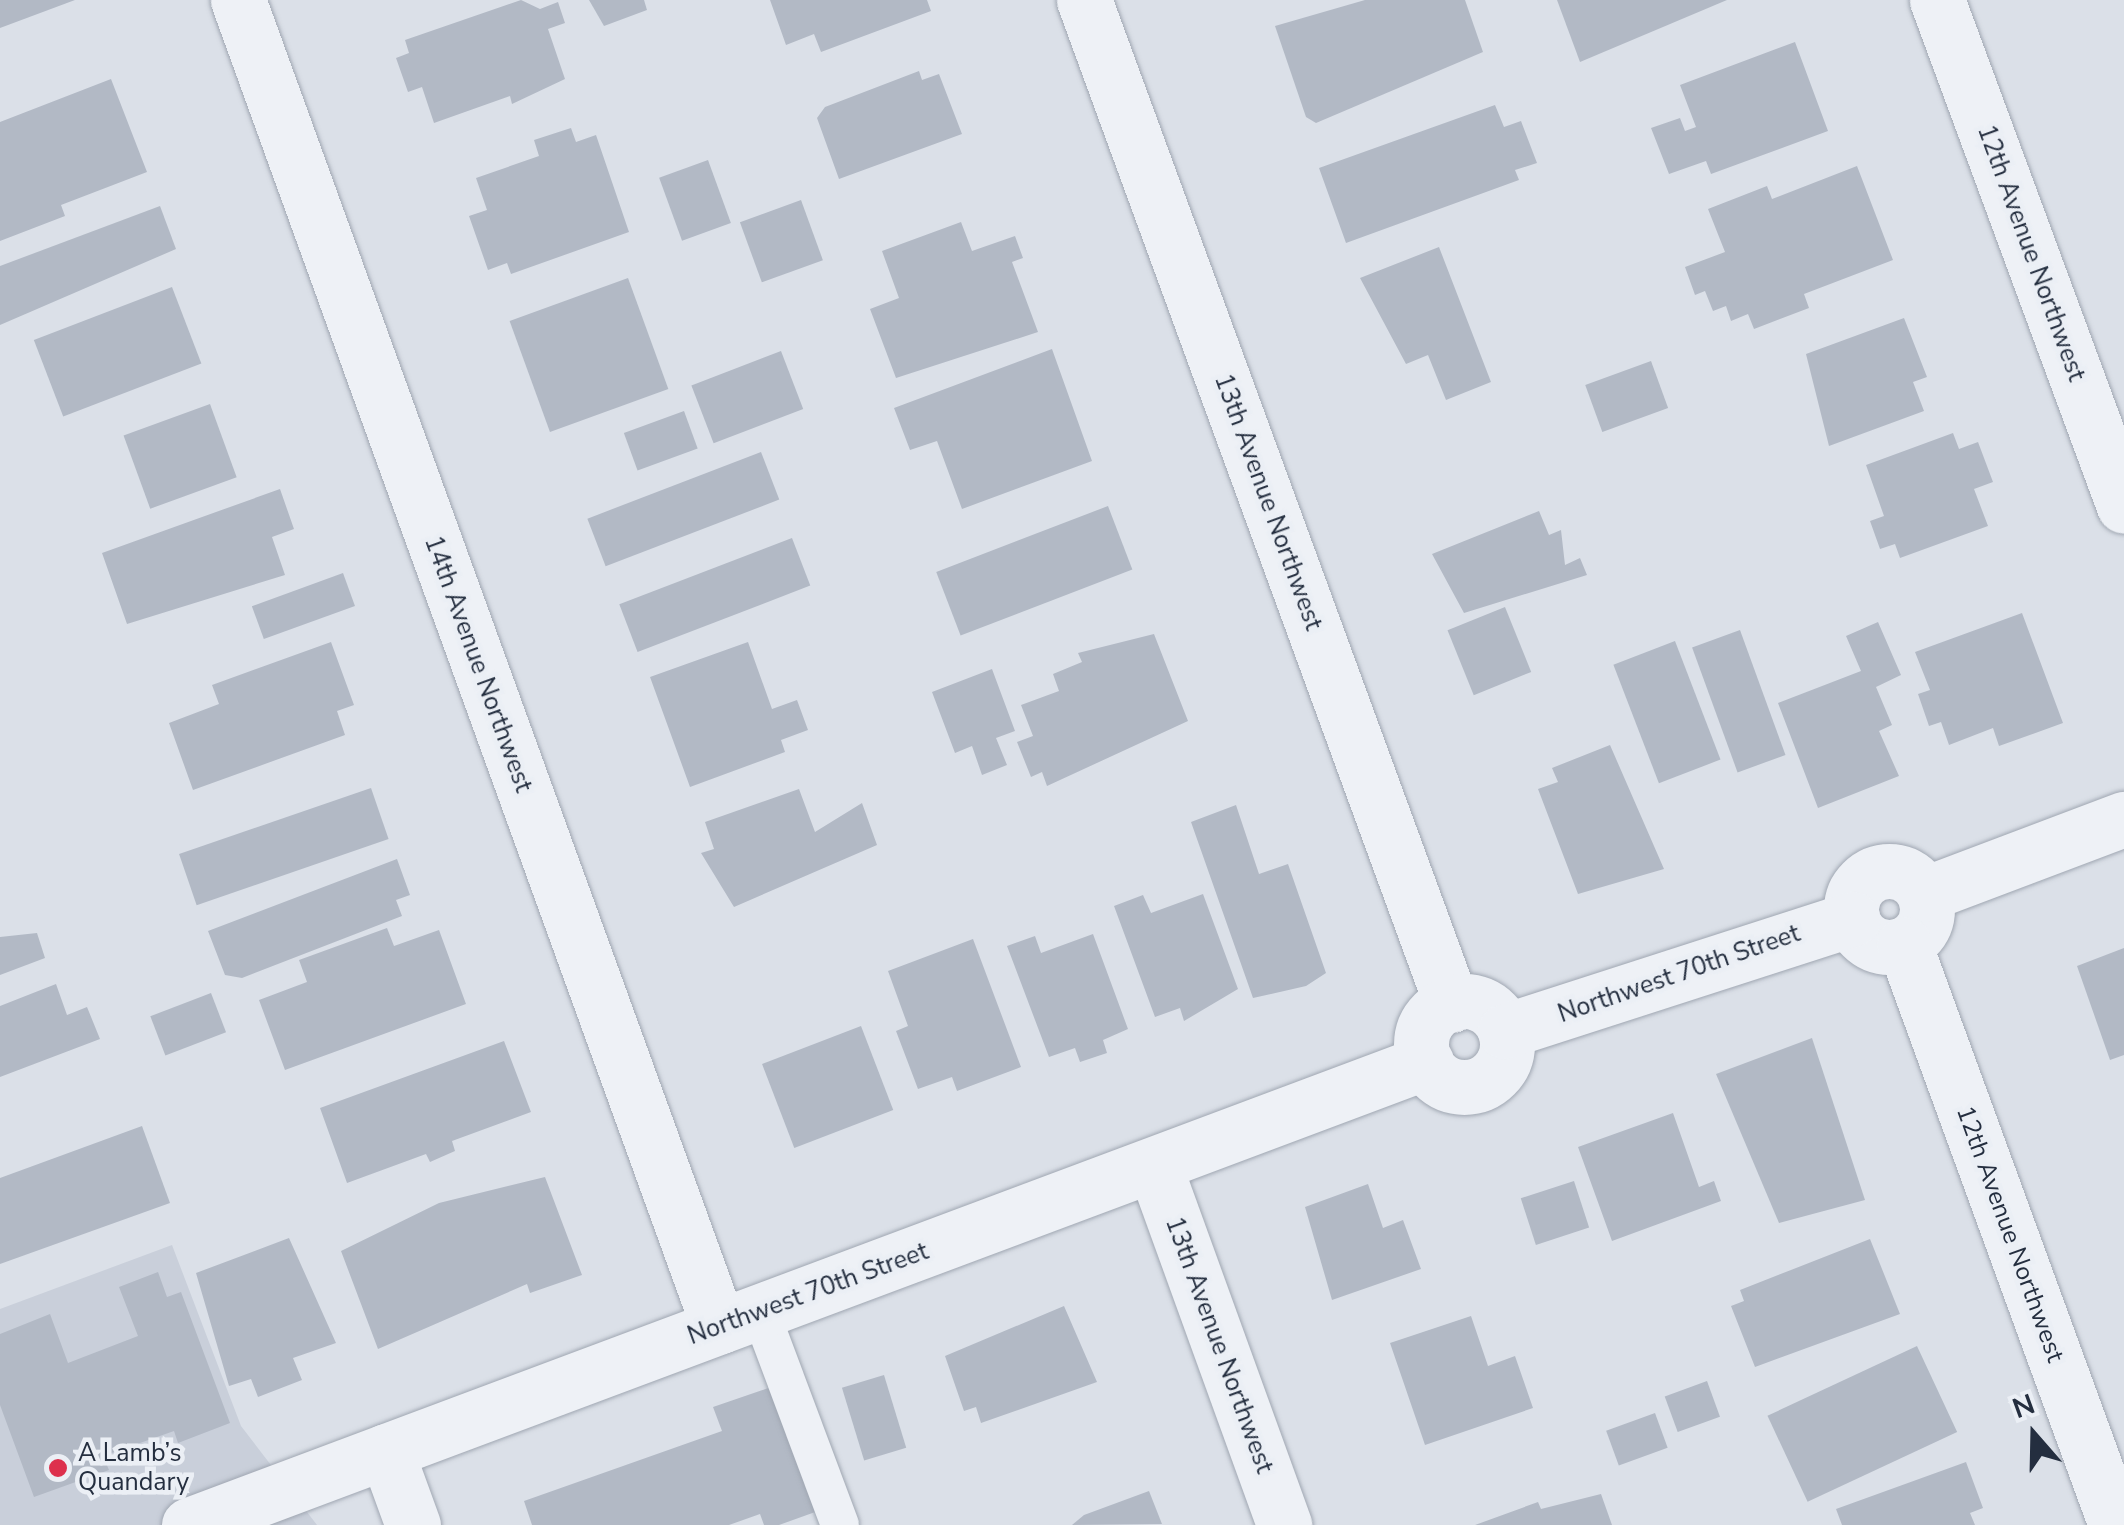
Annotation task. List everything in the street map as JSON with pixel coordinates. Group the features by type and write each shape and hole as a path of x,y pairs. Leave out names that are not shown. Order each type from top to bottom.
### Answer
{"street":[{"name":"14th Avenue Northwest","path":"238,0 740,1319"},
{"name":"13th Avenue Northwest","path":"1084,0 1452,1005"},
{"name":"12th Avenue Northwest","path":"1938,0 2124,506"},
{"path":"1925,894 2124,819"},
{"path":"1883,870 1908,876 1925,894 1926,920 1904,944 1876,944 1852,919 1853,894 1883,870"},
{"name":"Northwest 70th Street","path":"1505,1030 1852,919"},
{"name":"12th Avenue Northwest","path":"1904,944 2116,1525"},
{"path":"1452,1005 1486,1008 1505,1030 1505,1059 1476,1086 1449,1084 1426,1062 1424,1028 1452,1005"},
{"name":"Northwest 70th Street","path":"189,1525 1426,1062"},
{"name":"13th Avenue Northwest","path":"1154,1166 1284,1525"},
{"path":"386,1451 414,1525"}],"lane":[{"path":"740,1319 840,1525"}],"shaded area":[{"path":"172,1245 241,1426 317,1525 0,1525 0,1309"}],"building":[{"path":"0,0 75,0 0,28"},
{"path":"521,0 540,9 558,2 565,23 548,29 565,79 512,104 510,96 434,123 422,87 408,92 396,58 409,53 405,40"},
{"path":"589,0 644,0 647,10 604,26"},
{"path":"770,0 927,0 931,11 821,52 814,34 786,45"},
{"path":"1365,0 1465,0 1483,52 1316,123 1306,117 1275,26"},
{"path":"1557,0 1727,0 1580,62"},
{"path":"1795,42 1828,131 1711,174 1706,161 1669,174 1651,128 1680,118 1685,131 1696,127 1680,85"},
{"path":"919,71 922,80 939,74 962,134 839,179 817,118 825,107"},
{"path":"111,79 147,172 61,205 65,216 0,241 0,122"},
{"path":"1495,105 1504,127 1521,121 1537,163 1515,170 1519,180 1346,243 1319,168"},
{"path":"571,128 576,142 596,135 629,232 511,274 507,263 488,270 469,216 487,210 476,178 539,156 534,140"},
{"path":"708,160 731,223 682,241 659,178"},
{"path":"1857,166 1893,260 1804,294 1809,308 1754,329 1748,314 1731,321 1726,306 1713,311 1705,291 1695,295 1685,267 1725,252 1708,209 1767,186 1772,199"},
{"path":"801,200 823,260 762,282 740,222"},
{"path":"160,206 176,249 0,325 0,266"},
{"path":"961,222 972,251 1015,236 1023,258 1012,262 1038,332 896,378 870,309 899,298 882,251"},
{"path":"1439,247 1491,382 1446,400 1428,355 1406,364 1360,278"},
{"path":"628,278 668,389 550,432 510,321"},
{"path":"172,287 201,364 63,417 34,340"},
{"path":"1904,318 1927,377 1913,382 1924,411 1829,446 1806,354"},
{"path":"1052,349 1092,461 962,509 937,441 910,450 894,408"},
{"path":"781,351 803,409 714,443 691,385"},
{"path":"1651,361 1668,408 1602,432 1585,385"},
{"path":"210,404 237,477 150,509 124,435"},
{"path":"684,411 698,449 638,470 624,433"},
{"path":"1953,433 1959,449 1978,442 1993,482 1974,489 1988,526 1900,558 1895,544 1880,549 1870,521 1884,516 1866,465"},
{"path":"761,452 779,500 606,566 587,519"},
{"path":"280,489 294,529 272,537 285,575 127,624 102,553"},
{"path":"1108,506 1132,569 961,635 936,572"},
{"path":"1539,511 1549,535 1561,530 1565,565 1580,558 1587,575 1464,613 1432,554"},
{"path":"792,538 810,586 638,652 619,604"},
{"path":"343,573 355,606 264,639 252,606"},
{"path":"1505,607 1531,672 1474,695 1448,630"},
{"path":"2022,613 2063,723 1999,746 1993,728 1949,745 1941,722 1929,726 1918,694 1930,690 1915,652"},
{"path":"1878,622 1901,675 1876,687 1892,725 1879,731 1899,776 1818,808 1778,703 1861,671 1846,636"},
{"path":"1740,630 1785,755 1738,772 1692,647"},
{"path":"1154,634 1188,721 1047,786 1042,772 1031,777 1017,742 1033,736 1021,705 1059,691 1053,674 1082,662 1078,653"},
{"path":"1675,641 1721,760 1659,783 1613,665"},
{"path":"331,642 354,705 337,711 345,735 193,790 169,723 219,704 212,685"},
{"path":"748,642 772,709 797,700 808,730 781,740 785,752 690,787 650,677"},
{"path":"992,669 1015,731 996,738 1007,765 982,775 972,746 955,753 932,692"},
{"path":"1610,745 1664,869 1578,894 1538,789 1558,782 1552,768"},
{"path":"371,788 389,839 197,905 179,854"},
{"path":"799,789 815,832 862,803 877,845 734,907 701,853 714,849 705,822"},
{"path":"1236,805 1259,874 1288,864 1326,973 1306,986 1253,998 1191,822"},
{"path":"397,859 410,895 396,900 402,916 242,978 225,975 208,931"},
{"path":"1203,894 1238,989 1184,1021 1180,1008 1155,1017 1114,906 1143,895 1151,913"},
{"path":"387,928 394,946 439,930 466,1004 285,1070 259,1000 307,982 299,960"},
{"path":"37,933 45,958 0,975 0,937"},
{"path":"1093,934 1128,1029 1103,1040 1107,1053 1080,1062 1075,1048 1049,1057 1007,946 1035,936 1041,953"},
{"path":"973,939 1021,1067 957,1091 952,1077 918,1089 896,1031 908,1026 888,971"},
{"path":"2124,948 2124,1055 2110,1060 2077,966"},
{"path":"56,984 67,1015 87,1007 100,1039 0,1077 0,1006"},
{"path":"211,993 226,1032 165,1056 150,1016"},
{"path":"861,1026 893,1110 794,1148 762,1064"},
{"path":"1812,1038 1865,1200 1779,1223 1716,1074"},
{"path":"504,1041 531,1112 452,1141 455,1151 430,1162 426,1154 347,1183 320,1108"},
{"path":"1673,1113 1699,1187 1714,1181 1721,1201 1612,1241 1578,1147"},
{"path":"142,1126 170,1203 0,1264 0,1178"},
{"path":"545,1177 582,1275 530,1293 527,1284 378,1349 341,1251 439,1203"},
{"path":"1574,1181 1589,1228 1536,1245 1521,1198"},
{"path":"1368,1184 1383,1228 1403,1220 1421,1269 1332,1300 1305,1207"},
{"path":"289,1238 336,1343 293,1358 302,1380 258,1397 251,1379 229,1386 196,1273"},
{"path":"1870,1239 1900,1314 1755,1367 1731,1306 1744,1301 1740,1290"},
{"path":"158,1272 167,1297 181,1292 230,1423 178,1443 174,1431 103,1456 109,1470 34,1497 0,1405 0,1334 50,1314 68,1363 138,1336 119,1287"},
{"path":"1064,1306 1097,1382 981,1423 976,1407 964,1411 945,1356"},
{"path":"1471,1316 1488,1366 1515,1356 1533,1408 1425,1445 1390,1343"},
{"path":"1917,1346 1957,1432 1808,1502 1767,1416"},
{"path":"884,1375 906,1448 864,1461 842,1388"},
{"path":"1707,1381 1720,1417 1678,1432 1665,1396"},
{"path":"774,1386 818,1511 779,1525 764,1525 760,1514 729,1525 532,1525 524,1501 722,1431 713,1407"},
{"path":"1655,1413 1668,1448 1619,1466 1606,1431"},
{"path":"1966,1462 1983,1508 1970,1513 1975,1525 1842,1525 1836,1509"},
{"path":"1149,1491 1162,1524 1072,1525 1084,1515"},
{"path":"1601,1494 1612,1525 1475,1525 1538,1502 1541,1509"}],"place":[{"name":"A Lamb’s Quandary","path":"58,1468"}]}
